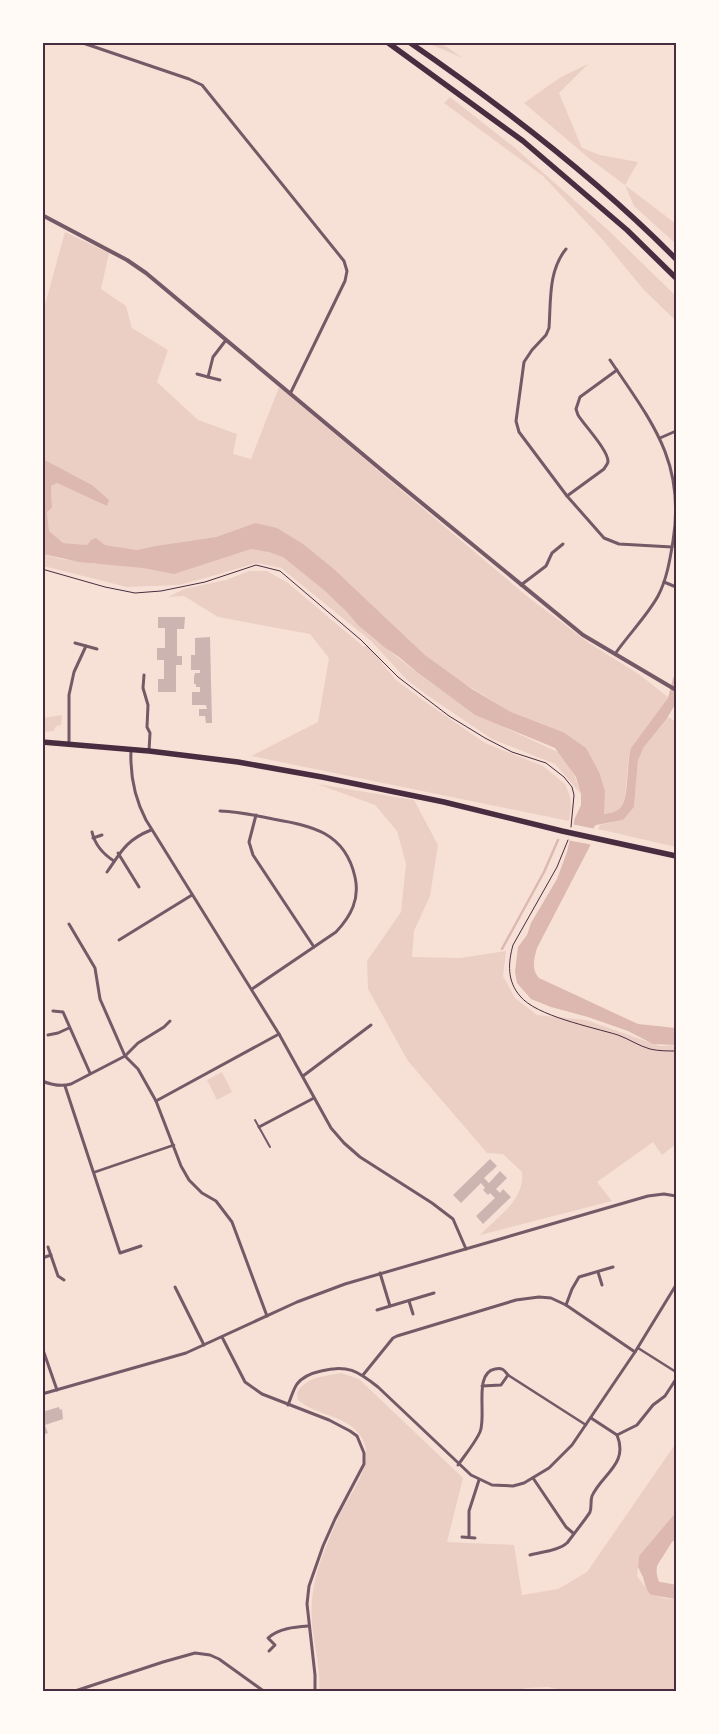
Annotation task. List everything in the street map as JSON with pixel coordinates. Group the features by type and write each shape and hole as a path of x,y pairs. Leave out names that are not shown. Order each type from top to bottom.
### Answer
{"highway":[{"path":"387,42 523,141 627,230 676,278"},
{"path":"409,42 491,101 554,150 676,258"},
{"path":"42,742 69,743 238,762 322,777 444,802 551,829 676,856"}],"street":[{"path":"80,42 202,85 344,261 347,271 346,282 290,392"},
{"path":"42,216 110,251 146,273 520,585 583,635 676,690"},
{"path":"566,249 561,255 553,274 549,328 546,335 524,362 516,421 519,432 567,496 604,538 619,544 672,547"},
{"path":"208,377 213,356 226,340"},
{"path":"610,360 646,413 660,438 671,465 676,498 676,522 664,582 657,598 615,654"},
{"path":"567,496 604,469 608,461 606,452 578,415 577,403 580,397 617,370"},
{"path":"197,374 220,380"},
{"path":"660,438 676,431"},
{"path":"520,585 546,566 552,553 564,544"},
{"path":"664,582 676,587"},
{"path":"75,643 97,650"},
{"path":"69,743 69,694 74,672 86,646"},
{"path":"144,675 143,688 148,705 147,728 150,733 149,752"},
{"path":"131,750 131,768 137,799 151,830 252,989 331,1128 349,1147 382,1172 432,1203 453,1219 466,1249"},
{"path":"220,811 237,812 310,826 323,832 345,852 354,871 358,887 352,910 346,921 336,932 252,989"},
{"path":"256,816 249,842 253,855 314,947"},
{"path":"107,872 118,853 128,843 151,830"},
{"path":"92,832 93,838 106,855 114,861"},
{"path":"93,838 102,835"},
{"path":"118,853 139,887"},
{"path":"119,940 192,895"},
{"path":"69,924 95,968 100,999 125,1056 138,1068 156,1101 181,1166 189,1180 202,1193 216,1201 232,1222 266,1316"},
{"path":"53,1011 63,1012 90,1074"},
{"path":"42,1081 65,1086 125,1056 138,1043 164,1027 170,1020"},
{"path":"303,1076 371,1025"},
{"path":"48,1035 70,1028"},
{"path":"156,1101 279,1034"},
{"path":"65,1086 95,1172 120,1253 141,1246"},
{"path":"259,1127 314,1098"},
{"path":"95,1172 174,1145"},
{"path":"42,1394 173,1357 317,1294 380,1274 648,1196 664,1194 676,1196"},
{"path":"48,1247 58,1276 64,1280"},
{"path":"42,1258 51,1255"},
{"path":"566,1305 579,1277 614,1267"},
{"path":"598,1272 602,1285"},
{"path":"380,1274 390,1306"},
{"path":"288,1406 294,1390 306,1376 333,1368 345,1368 363,1375 458,1465 479,1480 492,1485 513,1486 533,1478 549,1468 572,1445 635,1352 676,1285"},
{"path":"175,1287 204,1345"},
{"path":"672,1292 676,1294"},
{"path":"377,1310 434,1293"},
{"path":"363,1375 393,1338 400,1334 516,1300 539,1297 551,1298 566,1305 635,1352"},
{"path":"409,1300 414,1314"},
{"path":"222,1337 245,1382 262,1394 288,1406 330,1420 350,1431 357,1436 364,1453 364,1464 335,1519 309,1586 307,1604 315,1675 315,1692"},
{"path":"42,1346 57,1390"},
{"path":"637,1347 676,1372"},
{"path":"458,1465 480,1432 483,1378 491,1369 503,1369 508,1375 586,1424"},
{"path":"482,1386 502,1385 508,1375"},
{"path":"617,1435 638,1425 653,1405 665,1396 676,1379"},
{"path":"530,1555 558,1548 566,1543 589,1514 591,1498 610,1474 618,1458 621,1450 617,1435 591,1418"},
{"path":"533,1478 566,1527 574,1533"},
{"path":"469,1538 469,1511 479,1480"},
{"path":"462,1537 475,1538"},
{"path":"269,1651 275,1645 268,1638 275,1632 309,1626"},
{"path":"72,1692 164,1662 195,1654 210,1655 219,1659 265,1692"}],"lane":[{"path":"255,1120 270,1147"}],"path":[{"path":"42,569 105,587 135,593 161,591 205,582 256,565 280,572 361,640 398,677 449,716 512,752 546,763 564,777 574,794 572,822"},
{"path":"568,841 557,867 513,945 510,970 513,985 518,995 532,1007 621,1036 649,1049 676,1051"}],"shaded area":[{"path":"427,43 441,43 463,58"},
{"path":"588,64 559,93 582,148 600,155 638,162 625,185 590,159 524,103 561,77"},
{"path":"450,97 514,147 608,230 676,296 676,321 643,289 602,239 543,176 444,103"},
{"path":"625,185 676,224 676,244 634,206"},
{"path":"65,232 109,253 101,289 126,306 132,328 168,350 157,382 198,420 237,434 233,454 251,459 279,387 528,597 589,643 640,675 669,698 631,748 625,795 619,809 603,814 563,732 511,712 459,680 425,655 335,570 255,523 216,537 137,550 105,545 91,540 87,545 62,543 49,531 47,512 52,508 51,486 57,483 107,505 92,485 43,459 42,308 44,308"},
{"path":"43,459 92,485 109,500 107,506 57,483 51,486 52,508 47,512 49,531 63,543 87,545 96,538 105,545 137,550 216,537 255,523 277,528 303,544 335,570 425,655 472,689 511,712 563,732 586,748 599,772 605,791 604,814 619,809 622,805 625,798 631,748 668,698 673,678 676,674 676,703 666,720 644,747 638,760 634,807 623,820 594,827 590,846 537,948 534,964 536,975 539,978 638,1024 676,1028 676,1045 653,1044 628,1031 551,1007 531,999 517,983 515,972 518,947 527,935 531,923 557,879 567,852 575,818 581,805 581,794 576,777 555,748 475,715 384,647 358,625 324,590 283,557 251,549 174,574 143,568 79,562 43,554"},
{"path":"253,548 277,553 300,567 329,592 373,638 473,713 562,754 575,777 581,794 555,764 492,739 428,696 407,680 371,641 281,568 257,563 179,585 127,587 43,566 42,554 96,564"},
{"path":"249,571 267,571 288,583 364,647 367,645 396,680 485,743 543,766 565,784 570,796 569,821 251,756 318,722 329,658 310,634 218,617 184,596 168,597 184,589 226,580"},
{"path":"62,715 61,725 56,726 54,731 43,732 43,718"},
{"path":"669,717 676,722 676,847 598,829 600,825 623,820 634,807 638,760 644,747"},
{"path":"317,784 414,800 438,845 430,896 414,931 412,957 460,958 506,951 503,976 515,998 537,1015 586,1020 660,1046 676,1045 676,1144 662,1155 653,1142 597,1182 612,1201 480,1235 502,1215 515,1199 522,1182 522,1172 503,1154 487,1153 408,1061 368,989 367,961 401,912 406,864 397,831 375,805"},
{"path":"222,1072 232,1092 217,1100 207,1080"},
{"path":"341,1373 359,1379 463,1478 447,1542 514,1545 522,1595 558,1589 587,1572 676,1443 676,1512 639,1556 637,1576 653,1594 663,1598 676,1599 676,1691 571,1692 548,1687 527,1688 510,1692 319,1691 319,1674 312,1615 315,1581 335,1525 364,1467 366,1448 356,1430 341,1420 305,1405 298,1400 297,1392 311,1380"},
{"path":"676,1512 676,1539 672,1542 653,1572 643,1577 638,1567 639,1556"}],"pier":[{"path":"571,824 596,829 593,845 567,840"}],"building":[{"path":"158,617 185,617 184,629 177,629 177,656 182,656 182,665 176,665 176,692 158,692 158,679 164,679 164,660 157,660 157,648 165,648 165,628 158,628"},
{"path":"210,637 212,723 206,723 205,716 199,716 199,709 207,709 206,705 192,705 192,692 200,692 200,687 196,687 196,684 194,684 194,677 195,673 200,673 200,670 191,670 191,655 195,655 195,638"},
{"path":"490,1159 497,1166 484,1178 489,1183 500,1171 507,1178 496,1189 500,1193 503,1189 511,1197 483,1224 476,1216 495,1198 483,1190 485,1188 481,1183 461,1203 453,1195"},
{"path":"59,1407 60,1410 62,1409 63,1419 45,1425 48,1433 42,1435 42,1412"}],"waterway":[{"path":"502,949 544,872 558,840"},
{"path":"652,1558 650,1573 654,1588 676,1592"}]}
